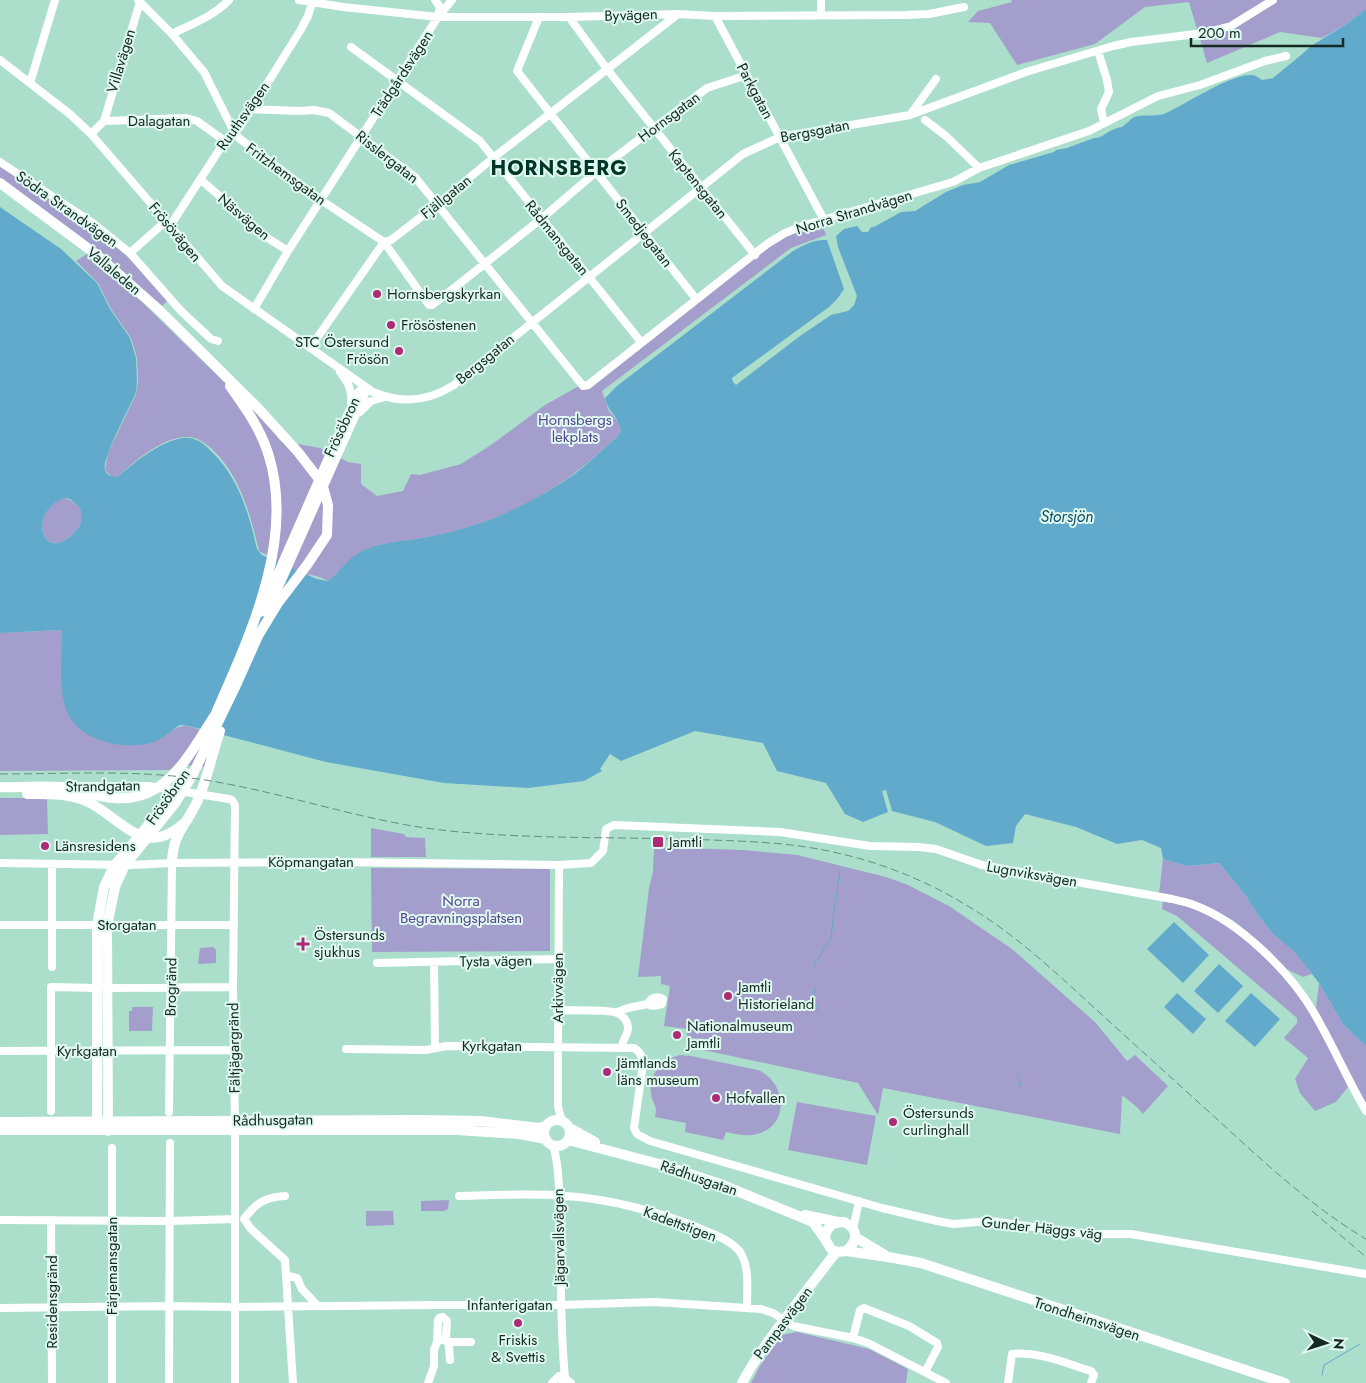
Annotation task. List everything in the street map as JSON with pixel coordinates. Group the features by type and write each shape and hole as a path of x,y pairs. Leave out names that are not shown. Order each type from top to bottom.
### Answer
{"main road":[{"name":"Vallaleden","path":"0,183 97,255 158,309 258,408 308,463 322,484 328,505"},
{"name":"Vallaleden","path":"218,369 252,418 267,451 275,489 276,518"},
{"name":"Frösöbron","path":"102,925 104,887 114,866 156,816 175,790 197,754 214,715 254,636 313,558 326,535 328,505"},
{"name":"Frösöbron","path":"172,863 173,848 177,836 197,801 254,636 273,550 276,518"},
{"name":"Frösöbron","path":"102,925 115,887 126,865 171,810 192,776 237,683"},
{"path":"72,789 119,799 146,795 156,790 168,780 192,751 214,715"},
{"name":"Strandgatan","path":"0,787 59,787 72,789"},
{"name":"Strandgatan","path":"0,794 67,795 86,801 108,813 143,837 154,838"},
{"path":"154,838 176,831 188,819"},
{"path":"154,838 165,845 167,856 172,863"},
{"path":"97,1125 104,985 102,925"},
{"path":"102,1051 108,1126"},
{"name":"Rådhusgatan","path":"0,1122 108,1126 419,1120 481,1121 539,1128 546,1126"},
{"path":"562,1120 570,1134 557,1145 544,1135 546,1126 562,1120"},
{"name":"Rådhusgatan","path":"562,1120 614,1151"},
{"name":"Rådhusgatan","path":"0,1130 97,1125"},
{"name":"Rådhusgatan","path":"235,1125 456,1130 519,1134 557,1145 614,1151 720,1184 813,1222 826,1241"},
{"name":"Rådhusgatan","path":"782,1209 841,1222"},
{"path":"826,1241 831,1249 841,1251 852,1246 854,1233 849,1225 841,1222 828,1228 826,1241 826,1263"},
{"name":"Trondheimsvägen","path":"854,1233 888,1257"},
{"name":"Trondheimsvägen","path":"841,1251 921,1263 1285,1383"},
{"name":"Pampasvägen","path":"742,1383 782,1320 826,1263 841,1251"}],"street":[{"path":"30,83 55,0"},
{"path":"172,34 220,9 229,0"},
{"name":"Byvägen","path":"299,0 438,17 569,17 678,14 715,16 906,15 929,14 964,7"},
{"path":"435,0 440,7 438,17"},
{"name":"Trädgårdsvägen","path":"254,309 288,252 438,17 452,0"},
{"path":"821,0 821,15"},
{"name":"Bergsgatan","path":"365,387 385,397 416,399 436,394 448,388 743,154 780,137 910,115 1026,72 1098,51 1131,42 1204,33 1231,26 1273,0"},
{"name":"Fritzhemsgatan","path":"139,1 172,34 204,72 234,132 240,139 321,200 384,242 429,305 434,303"},
{"name":"Villavägen","path":"104,121 139,1"},
{"name":"Ruuthsvägen","path":"130,254 168,224 201,180 225,140 240,127 300,31 312,3"},
{"name":"Fjällgatan","path":"310,348 384,242 391,240 438,204 493,158 678,14"},
{"name":"Parkgatan","path":"715,16 824,220"},
{"name":"Smedjegatan","path":"539,17 517,71 696,299"},
{"name":"Kaptensgatan","path":"569,17 607,69 755,255"},
{"name":"Rådmansgatan","path":"351,47 480,142 641,342"},
{"path":"1098,51 1109,92 1101,109 1104,123"},
{"name":"Norra Strandvägen","path":"583,386 588,385 696,299 785,233 804,225 953,182 979,168 1089,131 1158,96 1200,85 1266,61 1286,56"},
{"name":"Frösövägen","path":"0,60 71,115 92,134 222,286 365,387"},
{"name":"Hornsgatan","path":"434,303 596,172 707,88 747,75"},
{"path":"910,115 936,80"},
{"name":"Risslergatan","path":"250,109 314,110 330,113 415,177 583,386"},
{"name":"Dalagatan","path":"104,121 186,118 197,121 225,140"},
{"path":"924,120 946,136 979,168"},
{"path":"92,134 104,121"},
{"name":"Södra Strandvägen","path":"0,162 93,223 130,254 181,311 211,339 218,341"},
{"name":"Näsvägen","path":"201,180 237,211 252,228 288,252"},
{"path":"336,366 350,387 352,393 351,408"},
{"name":"Frösöbron","path":"254,636 344,430 351,408 359,391 365,387"},
{"name":"Frösöbron","path":"344,430 354,419 365,394 365,387"},
{"path":"354,419 371,401 385,397"},
{"name":"Strandgatan","path":"72,789 82,786 148,786 229,799 234,802"},
{"name":"Fältjägargränd","path":"234,802 235,1383"},
{"name":"Lugnviksvägen","path":"605,837 606,829 614,825 780,832 870,846 936,849 982,865 1172,899 1194,905 1232,925 1274,962 1302,994 1366,1111"},
{"name":"Köpmangatan","path":"0,863 137,865 336,862 559,865 591,863 603,851 605,837"},
{"name":"Brogränd","path":"170,1112 172,863"},
{"path":"52,864 52,968"},
{"name":"Arkivvägen","path":"559,865 557,1010 562,1120"},
{"name":"Storgatan","path":"0,925 234,925"},
{"name":"Tysta vägen","path":"377,963 558,959"},
{"path":"434,962 435,1048"},
{"path":"51,1111 51,987 104,985 172,988 233,987"},
{"path":"557,1010 617,1012 648,1004"},
{"path":"617,1012 625,1018 628,1026 628,1033 622,1043 622,1047"},
{"name":"Kyrkgatan","path":"346,1049 426,1050 446,1046 634,1048 638,1050 642,1057 643,1064 634,1128 637,1134"},
{"name":"Kyrkgatan","path":"0,1051 234,1050"},
{"name":"Gunder Häggs väg","path":"637,1134 650,1141 858,1204 953,1224 990,1221 1085,1234 1131,1234 1366,1274"},
{"path":"170,1143 170,1383"},
{"name":"Jägarvallsvägen","path":"557,1145 561,1340 566,1381"},
{"name":"Färjemansgatan","path":"112,1148 112,1383"},
{"path":"285,1196 262,1200 244,1219 251,1229 285,1260 293,1383"},
{"name":"Kadettstigen","path":"458,1196 559,1196 584,1198 640,1209 688,1224 720,1237 734,1245 741,1253 747,1276 747,1308"},
{"path":"841,1222 858,1204"},
{"path":"854,1233 858,1204"},
{"path":"0,1220 170,1221 234,1219"},
{"name":"Residensgränd","path":"51,1220 52,1383"},
{"path":"286,1275 297,1278 302,1288 317,1305"},
{"name":"Infanterigatan","path":"0,1308 169,1306 234,1308 317,1305 560,1305 655,1302 747,1308 767,1311 793,1326 852,1338 882,1350 946,1383"},
{"path":"852,1338 860,1310 864,1308 909,1326 937,1343 938,1347 925,1372"},
{"path":"428,1383 434,1366 438,1320 443,1317 447,1321 450,1360"},
{"path":"437,1342 447,1339 470,1342"},
{"path":"1008,1383 1012,1354 1024,1352 1048,1357 1091,1371 1094,1375 1091,1383"},
{"name":"Jägarvallsvägen","path":"552,1383 559,1376 566,1381"}],"green space":[{"path":"1011,0 1366,0 1366,9 1345,25 1322,38 1280,32 1207,63 1189,2 1145,7 1095,44 1017,65 990,23 968,22 978,11 1012,2"},
{"path":"0,165 89,224 129,258 168,300 162,306 99,252 0,179"},
{"name":"Hornsbergs lekplats","path":"824,220 822,225 826,235 791,248 602,391 609,411 620,424 621,431 617,437 591,460 557,486 525,504 485,522 441,534 370,548 353,558 328,581 308,574 271,576 280,496 247,402 267,422 280,441 320,448 348,462 361,464 361,484 377,496 403,491 411,474 420,475 461,464 491,445 545,405 586,382 587,385 767,244"},
{"path":"87,254 141,301 226,384 261,442 272,481 273,507 269,556 259,551 248,510 230,472 212,449 200,440 193,437 185,437 157,446 117,477 112,477 105,470 108,453 136,394 138,382 137,358 131,338 111,309 98,283 76,261"},
{"path":"64,498 79,507 81,520 75,532 64,541 54,543 47,540 43,533 42,524 45,514 52,505"},
{"path":"62,630 64,702 173,730 189,726 200,730 216,739 206,767 176,764 170,770 0,771 0,633"},
{"path":"0,798 47,798 48,834 0,835"},
{"path":"371,828 404,834 406,837 425,838 426,857 371,857"},
{"name":"Jamtli","path":"654,847 743,850 797,855 886,877 908,885 949,906 1012,949 1095,1022 1127,1061 1135,1055 1168,1086 1143,1114 1137,1107 1122,1097 1120,1134 883,1088 878,1115 858,1083 703,1050 705,1039 687,1038 687,1029 664,1026 670,986 661,984 661,976 638,977 649,888 653,872"},
{"path":"1163,859 1186,866 1219,863 1246,896 1273,934 1295,951 1312,974 1303,977 1284,968 1269,951 1234,921 1218,912 1199,904 1159,894"},
{"name":"Norra Begravningsplatsen","path":"371,868 550,869 550,951 372,952"},
{"path":"1163,900 1192,908 1228,926 1261,952 1289,982 1317,1024 1348,1087 1336,1102 1315,1111 1300,1093 1295,1079 1308,1058 1284,1038 1297,1023 1297,1018 1177,916 1162,909"},
{"path":"213,947 216,950 216,963 198,964 200,948"},
{"path":"1319,983 1343,1024 1366,1046 1366,1104 1316,1008"},
{"path":"132,1007 153,1007 152,1031 129,1031 129,1011 132,1011"},
{"name":"Hofvallen","path":"680,1055 758,1070 768,1076 775,1084 781,1104 775,1122 768,1129 753,1135 726,1132 723,1140 685,1132 686,1123 655,1117 656,1107 651,1094 654,1074 667,1060"},
{"path":"797,1102 876,1116 867,1165 788,1150"},
{"path":"449,1200 448,1209 444,1211 421,1211 421,1201"},
{"path":"366,1211 393,1211 394,1225 366,1226"},
{"path":"797,1332 869,1349 908,1369 906,1383 751,1383 781,1335"}],"water":[{"name":"Storsjön","path":"1366,9 1366,1046 1343,1024 1319,983 1295,952 1273,934 1246,896 1219,863 1186,866 1163,859 1161,848 1142,840 1117,844 1076,827 1025,814 1016,826 1013,843 986,846 935,822 892,811 886,790 882,791 888,812 863,822 845,814 826,783 777,771 763,743 695,731 621,761 610,754 600,769 602,771 584,781 528,788 444,783 326,762 180,725 155,742 138,745 111,743 86,733 68,715 62,685 62,630 0,633 0,207 61,249 97,283 110,309 130,338 136,358 136,392 107,455 105,470 107,473 117,477 148,453 174,440 191,438 198,441 207,447 220,461 235,484 246,508 257,549 262,555 317,579 328,581 352,558 371,547 449,532 492,519 536,498 576,473 617,437 621,431 605,398 617,386 793,251 813,241 827,240 844,289 829,307 732,378 736,385 800,336 831,315 848,311 854,305 857,296 838,247 836,236 844,229 857,226 862,232 868,232 871,227 901,212 915,211 946,192 963,185 980,182 1009,165 1100,137 1122,127 1134,117 1164,114 1210,89 1236,78 1247,75 1256,76 1262,80 1273,78 1311,46 1345,25","holes":["64,498 70,499 79,507 81,517 79,526 64,541 54,543 47,540 43,533 42,524 45,514 52,505"]},
{"path":"1174,922 1209,955 1183,983 1147,949"},
{"path":"1219,964 1243,986 1218,1013 1194,991"},
{"path":"1177,993 1206,1019 1193,1034 1164,1007"},
{"path":"1251,993 1280,1019 1255,1047 1225,1021"}],"waterway":[{"path":"836,900 840,870"},
{"path":"823,950 831,938 835,903"},
{"path":"813,969 823,951"},
{"path":"814,997 815,987"},
{"path":"814,1001 818,1011"},
{"path":"1019,1071 1017,1076 1021,1080"},
{"path":"1019,1089 1021,1082"},
{"path":"1322,1375 1324,1365 1360,1344"}],"railway":[{"path":"0,774 106,773 185,777 240,786 355,814 441,830 531,836 740,841 815,848 868,861 902,873 950,896 983,916 1031,951 1272,1169 1326,1213 1366,1239"},
{"path":"1312,1211 1366,1257"}],"place":[{"name":"Hornsbergskyrkan","path":"377,294"},
{"name":"Frösöstenen","path":"391,325"},
{"name":"STC Östersund Frösön","path":"399,351"},
{"name":"Jamtli","path":"658,842"},
{"name":"Länsresidens","path":"45,846"},
{"name":"Östersunds sjukhus","path":"303,944"},
{"name":"Jamtli Historieland","path":"728,996"},
{"name":"Nationalmuseum Jamtli","path":"677,1035"},
{"name":"Jämtlands läns museum","path":"607,1072"},
{"name":"Hofvallen","path":"716,1098"},
{"name":"Östersunds curlinghall","path":"893,1122"},
{"name":"Friskis & Svettis","path":"518,1323"}],"district":[{"name":"HORNSBERG","path":"559,168"}]}
